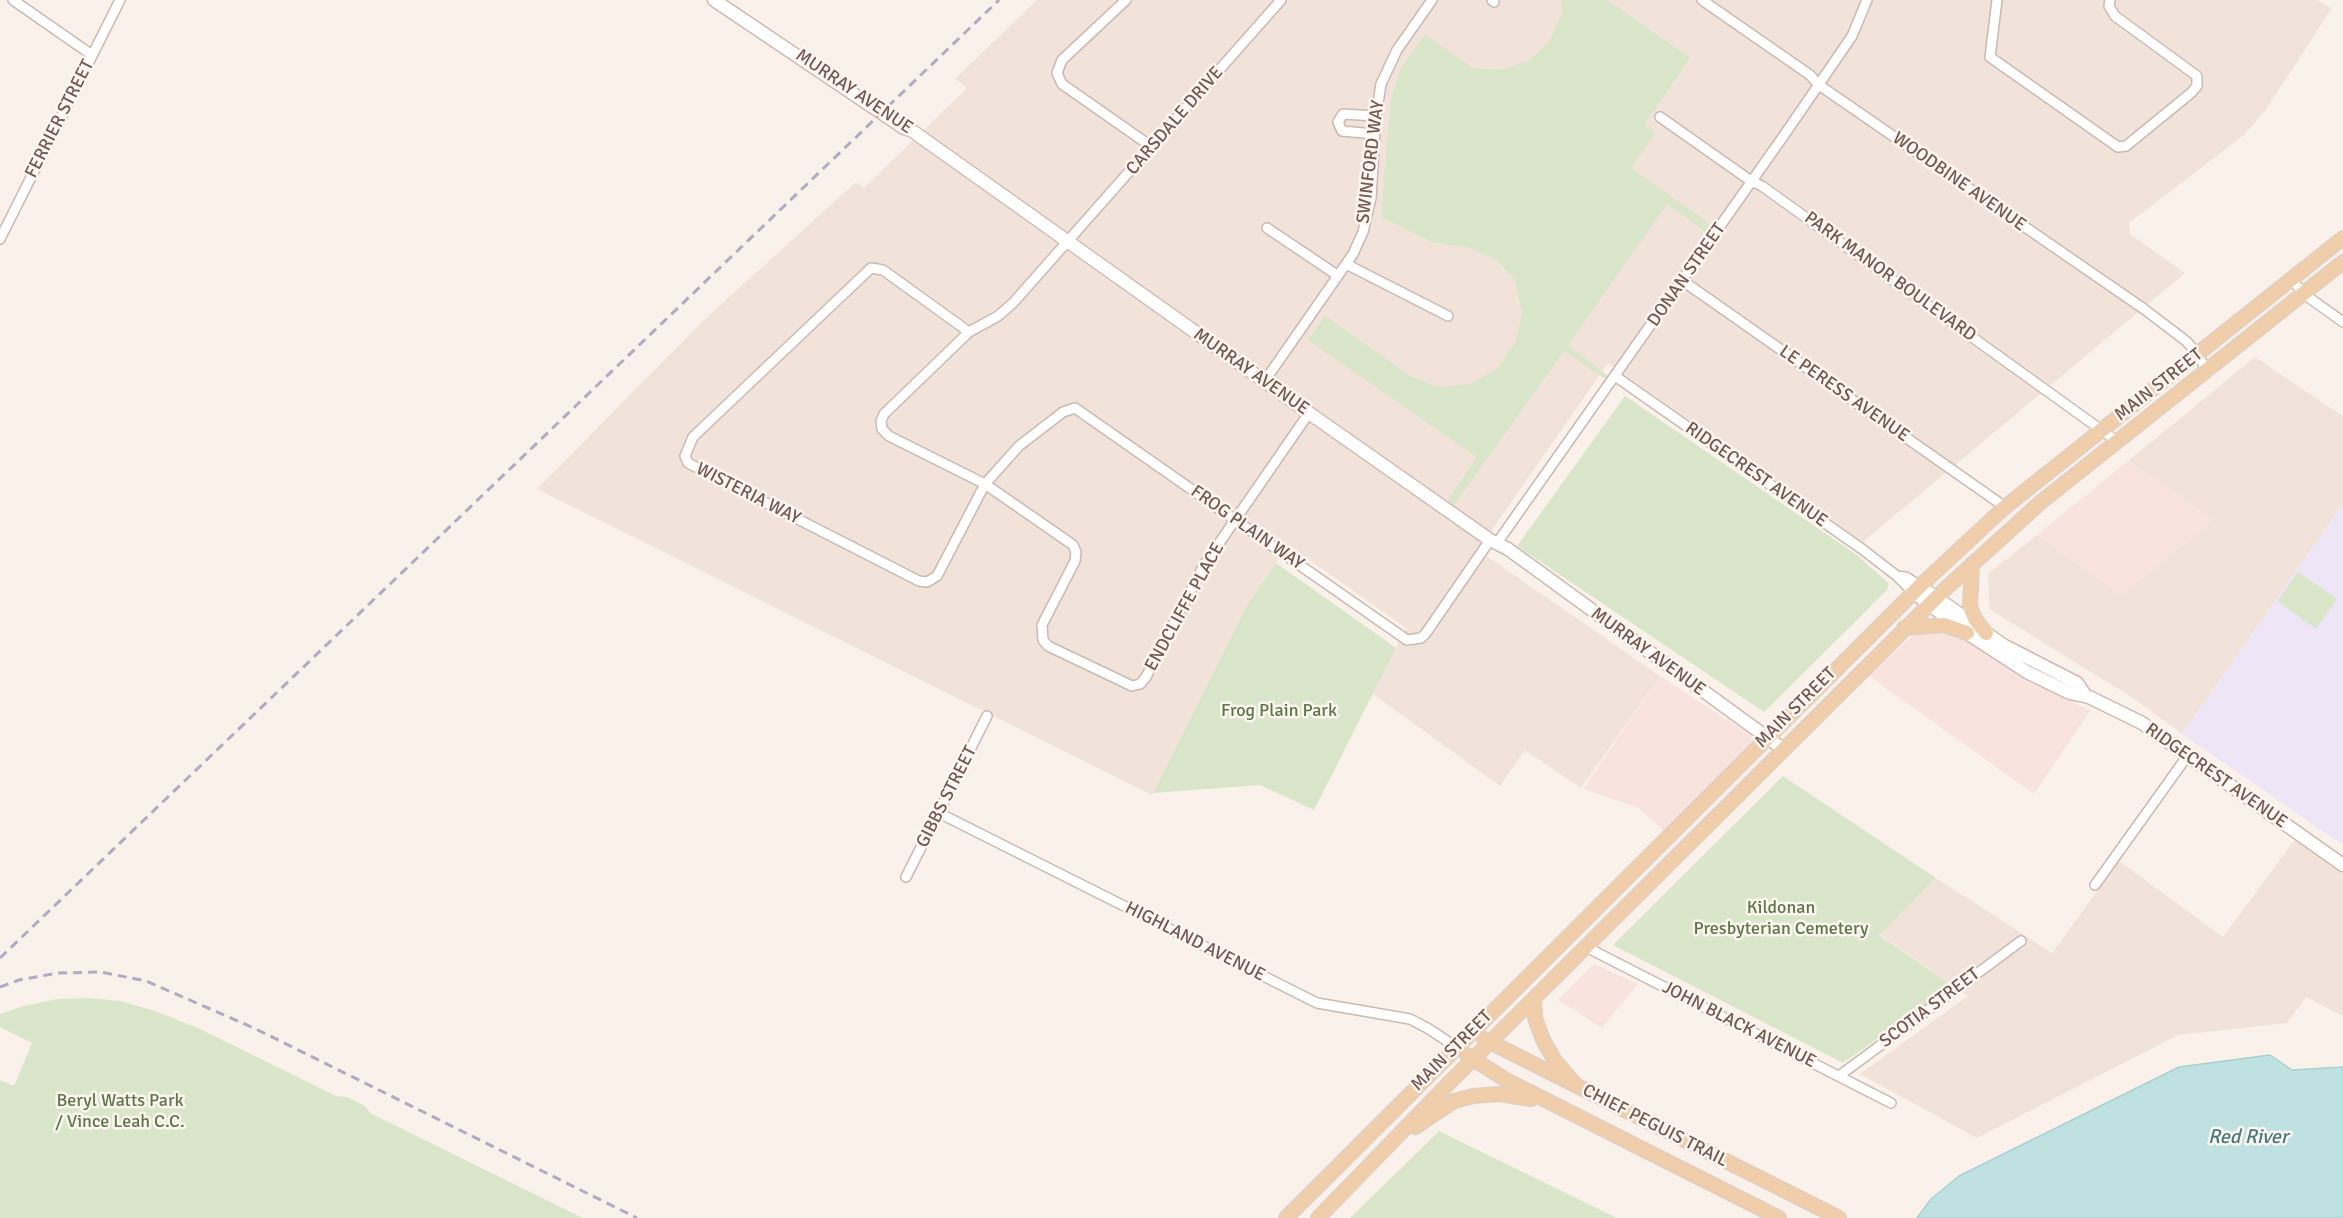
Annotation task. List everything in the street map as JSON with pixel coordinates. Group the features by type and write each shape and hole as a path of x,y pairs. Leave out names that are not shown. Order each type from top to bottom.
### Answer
{"main road":[{"name":"MAIN STREET","path":"1286,1218 1916,589 2005,507 2343,238"},
{"name":"MAIN STREET","path":"1318,1218 1490,1042 1904,628 1972,564 2041,502 2343,262"},
{"path":"1972,564 1970,606 1975,619 1986,633"},
{"path":"1904,628 1944,625 1967,633"},
{"path":"1534,999 1535,1018 1543,1040 1555,1061 1578,1088"},
{"name":"CHIEF PEGUIS TRAIL","path":"1472,1032 1578,1088 1839,1218"},
{"name":"CHIEF PEGUIS TRAIL","path":"1456,1047 1506,1080 1779,1218"},
{"path":"1399,1137 1441,1109 1473,1096 1516,1095 1556,1106"}],"street":[{"path":"13,0 92,55"},
{"name":"FERRIER STREET","path":"0,239 120,0"},
{"name":"MURRAY AVENUE","path":"714,0 904,128 911,130 1783,749"},
{"path":"1126,0 1062,60 1057,73 1062,84 1152,147"},
{"name":"CARSDALE DRIVE","path":"985,484 889,436 882,429 881,421 884,414 969,332 998,316 1013,303 1281,0"},
{"name":"SWINFORD WAY","path":"1264,382 1353,254 1368,217 1374,134 1381,84 1387,68 1432,0"},
{"name":"WOODBINE AVENUE","path":"1702,0 1810,75 1819,85 2144,309 2186,341 2198,354 2207,372"},
{"name":"DONAN STREET","path":"1493,542 1683,281 1819,85 1852,36 1867,0"},
{"path":"1997,0 1990,57 2118,147 2126,146 2191,93 2197,86 2197,76 2115,16 2109,6 2110,0"},
{"path":"1374,134 1342,131 1338,122 1343,114 1376,116"},
{"name":"PARK MANOR BOULEVARD","path":"1660,117 1751,182 1762,186 2118,442"},
{"path":"1267,228 1337,275"},
{"path":"1346,264 1448,316"},
{"name":"WISTERIA WAY","path":"969,332 883,270 871,268 693,437 686,456 693,467 919,581 927,582 937,576 985,484"},
{"path":"2291,279 2304,294 2343,322"},
{"name":"LE PERESS AVENUE","path":"1683,281 2005,507"},
{"name":"RIDGECREST AVENUE","path":"1614,376 1898,576 1906,577 1916,589 1933,601 2003,645 2077,683 2085,695"},
{"name":"FROG PLAIN WAY","path":"985,484 1019,446 1063,412 1075,408 1407,640 1421,638 1426,633 1493,542"},
{"name":"ENDCLIFFE PLACE","path":"985,484 1068,541 1076,552 1075,561 1042,626 1043,640 1048,646 1132,686 1140,684 1146,677 1204,565 1309,413"},
{"name":"RIDGECREST AVENUE","path":"1933,601 1967,633 2027,672 2070,693 2085,695 2142,723 2343,865"},
{"name":"GIBBS STREET","path":"906,877 987,716"},
{"path":"2095,885 2188,755"},
{"name":"HIGHLAND AVENUE","path":"939,813 1317,1003 1410,1019 1456,1047"},
{"name":"SCOTIA STREET","path":"1839,1076 2021,940"},
{"name":"JOHN BLACK AVENUE","path":"1586,947 1891,1103"}],"shaded area":[{"path":"1037,0 2316,0 2332,8 2265,111 2244,135 2129,223 2130,234 2185,273 1863,542 1608,363 1478,550 1660,676 1581,788 1525,750 1500,786 1373,694 1406,628 1288,545 1247,605 1152,795 537,489 705,319 856,182 864,188 967,88 955,79"},
{"path":"2255,357 2343,416 2343,504 2182,734 2136,700 1989,609 1988,574 2037,535 2121,595 2214,520 2128,461"},
{"path":"2128,461 2214,520 2121,595 2037,535"},
{"path":"2343,504 2343,845 2182,734"},
{"path":"1932,628 1954,632 2009,668 2090,711 2034,794 1869,676 1916,632"},
{"path":"1660,676 1756,739 1664,831 1639,808 1583,789"},
{"path":"2296,838 2343,872 2343,1016 2306,997 2287,1023 2178,1035 1977,1138 1860,1074 1968,996 1879,934 1936,878 2052,953 2119,861 2223,937"},
{"path":"1594,964 1638,984 1602,1028 1558,1000"}],"green space":[{"path":"1561,0 1607,0 1690,58 1644,125 1655,133 1631,168 1717,229 1712,236 1667,204 1568,345 1612,379 1610,382 1564,351 1454,505 1448,500 1477,457 1308,340 1325,316 1410,376 1439,387 1471,384 1498,368 1516,341 1522,313 1515,280 1497,260 1470,248 1432,242 1381,217 1391,98 1401,68 1425,34 1472,68 1501,70 1529,61 1550,41 1562,14"},
{"path":"1625,396 1857,555 1889,584 1887,590 1764,712 1517,546"},
{"name":"Frog Plain Park","path":"1276,563 1396,648 1314,810 1260,785 1153,793 1247,605"},
{"path":"2298,572 2337,599 2316,629 2277,601"},
{"name":"Kildonan Presbyterian Cemetery","path":"1783,776 1936,878 1879,935 1953,986 1843,1063 1613,945"},
{"name":"Beryl Watts Park / Vince Leah C.C.","path":"89,998 120,1001 155,1011 200,1029 336,1096 347,1097 365,1106 370,1113 583,1218 0,1218 0,1080 14,1086 32,1043 0,1027 0,1014 58,999"},
{"path":"1439,1131 1617,1218 1350,1218"}],"water":[{"name":"Red River","path":"2270,1055 2292,1070 2343,1067 2343,1218 1917,1218 1931,1199 1959,1176 2179,1067"}],"railway":[{"path":"0,958 999,0"},
{"path":"0,987 19,980 58,973 101,972 146,981 256,1029 637,1218"}]}
